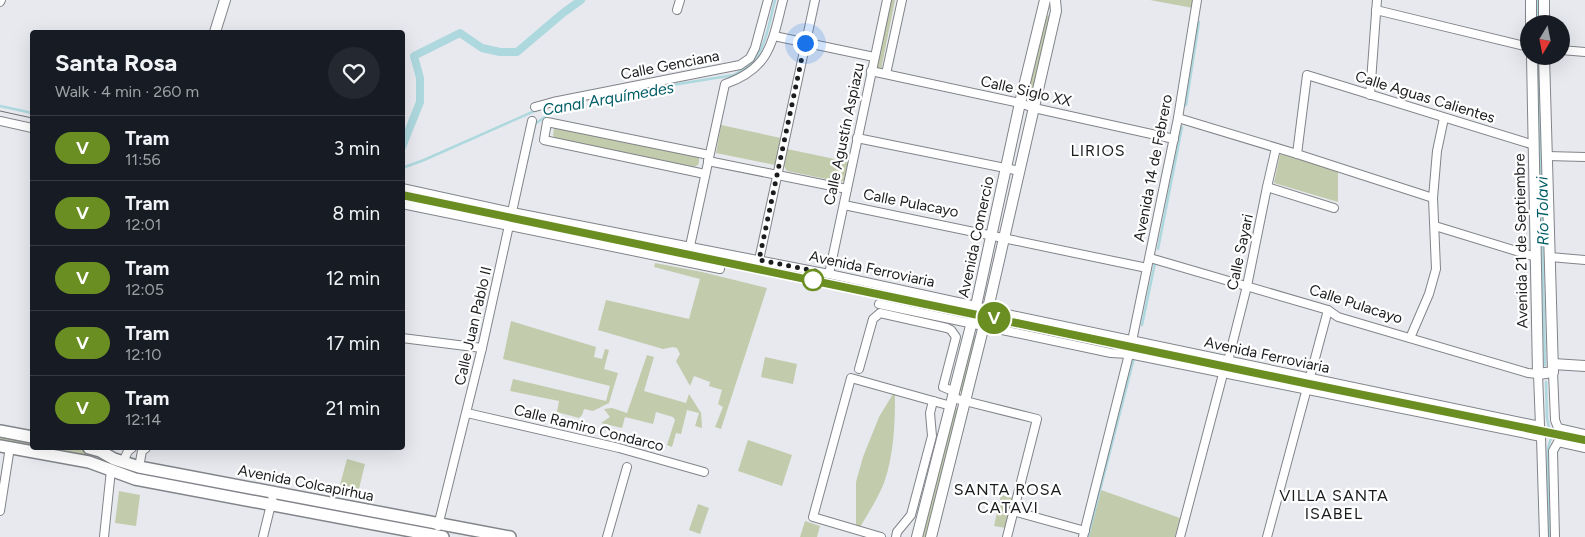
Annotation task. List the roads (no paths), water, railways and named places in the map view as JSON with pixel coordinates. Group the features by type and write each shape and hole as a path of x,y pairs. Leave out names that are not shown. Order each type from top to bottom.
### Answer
{"main road":[{"path":"0,430 30,437"},
{"name":"Avenida Colcapirhua","path":"3,448 96,464 135,479 272,497 439,523 510,537"},
{"name":"Avenida Colcapirhua","path":"98,450 112,458 139,467 440,536"}],"street":[{"path":"216,30 224,0"},
{"path":"677,10 680,0"},
{"name":"Calle Genciana","path":"535,107 740,65 750,58 755,48 768,0"},
{"name":"Calle Genciana","path":"708,158 725,84 739,79 761,63 774,36 783,0"},
{"path":"759,260 815,0"},
{"name":"Calle Agustín Aspiazu","path":"829,274 887,0"},
{"name":"Calle Agustín Aspiazu","path":"886,74 902,0"},
{"name":"Avenida Comercio","path":"917,537 972,323 1020,102 1045,0"},
{"name":"Avenida Comercio","path":"930,537 988,310 1056,11 1055,0"},
{"name":"Avenida 14 de Febrero","path":"1132,341 1174,139 1197,0"},
{"path":"1370,94 1377,0"},
{"path":"1531,0 1531,15"},
{"path":"1544,0 1544,15"},
{"path":"1376,10 1520,45"},
{"path":"774,36 874,57"},
{"path":"1570,51 1585,52"},
{"name":"Avenida 21 de Septiembre","path":"1532,65 1540,426"},
{"name":"Avenida 21 de Septiembre","path":"1544,65 1555,420 1558,428 1585,434"},
{"name":"Calle Siglo XX","path":"871,71 1020,102 1034,108 1174,139"},
{"name":"Calle Aguas Calientes","path":"1297,154 1308,75 1534,146"},
{"path":"1178,118 1433,198"},
{"path":"1410,338 1429,294 1436,269 1433,198 1436,151 1444,118"},
{"path":"0,121 30,128"},
{"name":"Calle Juan Pablo II","path":"440,536 439,523 467,413 532,121"},
{"path":"705,174 544,140 547,122 776,175 847,189"},
{"path":"857,138 1020,171"},
{"name":"Calle Sayari","path":"1228,361 1248,286 1276,148"},
{"path":"1547,156 1585,158"},
{"path":"690,246 708,158"},
{"path":"1267,187 1334,208"},
{"name":"Avenida Ferroviaria","path":"405,189 512,212 829,274 1132,341 1540,426"},
{"path":"405,205 720,269"},
{"name":"Calle Pulacayo","path":"844,205 1147,268"},
{"path":"1435,226 1536,256"},
{"path":"1550,257 1585,260"},
{"name":"Calle Pulacayo","path":"1150,258 1328,310 1338,317 1528,372 1538,374 1553,368 1585,366"},
{"name":"Avenida Ferroviaria","path":"879,304 1112,353 1129,354 1541,437 1544,537"},
{"path":"1267,537 1328,310"},
{"path":"860,369 873,319 880,313 948,328 956,337 943,387 953,399"},
{"path":"405,338 482,348"},
{"path":"1014,511 1084,534 1129,354"},
{"path":"1180,537 1223,374"},
{"path":"881,537 813,517 851,378 933,401 953,399 966,401 1037,419 1007,537"},
{"path":"896,537 897,532 911,515 932,436 930,413 933,401"},
{"name":"Calle Ramiro Condarco","path":"467,413 619,448 704,472"},
{"path":"1555,537 1553,452 1558,442 1585,448"},
{"path":"0,511 3,448"},
{"path":"96,450 96,464"},
{"path":"123,462 129,450"},
{"path":"139,467 143,450"},
{"path":"607,537 627,467"},
{"path":"104,537 110,470"},
{"path":"263,537 272,497"}],"waterway":[{"path":"405,140 420,102 420,78 414,56 460,33 482,48 500,52 517,52 581,0"},
{"name":"Canal Arquímedes","path":"586,99 734,75 745,69 753,61 764,44 775,0"},
{"name":"Río Tolavi","path":"1537,0 1538,15"},
{"path":"1186,105 1199,22"},
{"name":"Río Tolavi","path":"1538,65 1545,365"},
{"path":"527,161 535,124 565,103"},
{"name":"Canal Arquímedes","path":"0,106 30,113"},
{"name":"Canal Arquímedes","path":"405,167 539,109"},
{"path":"1158,249 1182,127"},
{"path":"1142,325 1155,263"},
{"path":"1088,537 1134,358"},
{"name":"Río Tolavi","path":"1546,382 1547,418 1551,438 1548,448 1549,537"}],"tram line":[{"path":"0,111 30,118"},
{"path":"405,196 1585,440"},
{"name":"V","path":"405,196 1585,440"}],"district":[{"name":"LIRIOS","path":"1098,150"},
{"name":"SANTA ROSA CATAVI","path":"1008,498"},
{"name":"VILLA SANTA ISABEL","path":"1334,504"}]}
